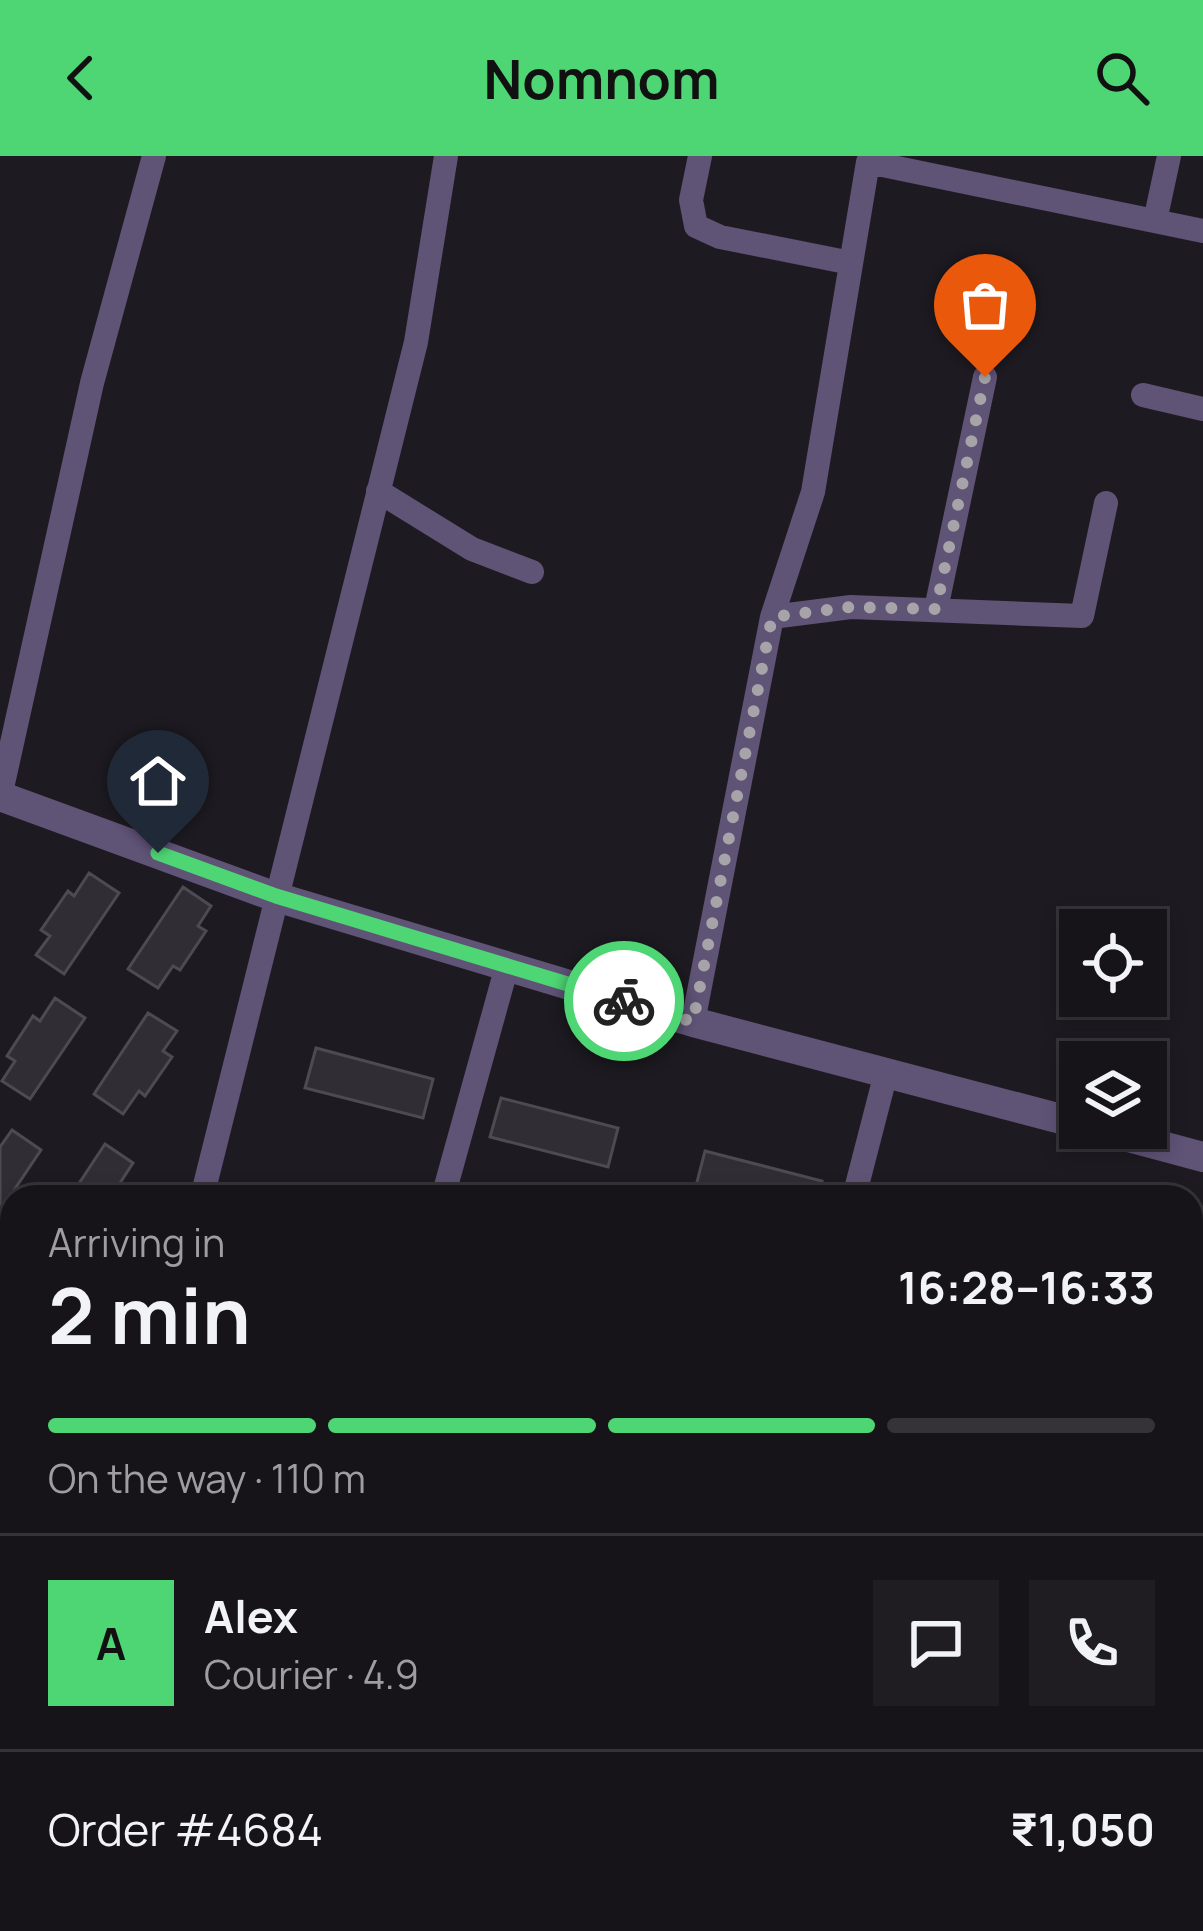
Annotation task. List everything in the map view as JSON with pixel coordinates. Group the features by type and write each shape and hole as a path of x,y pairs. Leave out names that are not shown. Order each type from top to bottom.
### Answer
{"street":[{"path":"154,156 92,383 0,796 276,896 693,1022 1059,1118"},
{"path":"205,1185 416,342 446,156"},
{"path":"700,156 691,200 696,226 720,237 851,263"},
{"path":"1155,221 1169,156"},
{"path":"693,1022 772,617 813,492 867,159 1203,231"},
{"path":"936,609 985,377"},
{"path":"1143,395 1203,409"},
{"path":"378,491 472,549 532,572"},
{"path":"772,617 851,607 1082,616 1106,503"},
{"path":"445,1185 507,966"},
{"path":"857,1185 886,1073"},
{"path":"1167,1147 1203,1156"}],"building":[{"path":"89,873 119,893 64,974 36,955 50,936 41,930 68,891 74,896"},
{"path":"183,887 211,906 198,926 206,931 180,970 173,966 158,988 128,969"},
{"path":"55,998 85,1018 30,1099 2,1081 15,1061 7,1056 33,1016 40,1021"},
{"path":"148,1013 177,1031 163,1051 172,1057 145,1096 139,1091 123,1114 94,1094"},
{"path":"316,1048 433,1079 423,1118 305,1088"},
{"path":"501,1098 618,1128 608,1167 490,1137"},
{"path":"12,1130 41,1150 17,1185 0,1185 0,1147"},
{"path":"105,1144 133,1163 120,1183 123,1185 78,1185"},
{"path":"705,1151 822,1181 821,1185 696,1185"}],"way so far":[{"path":"624,1001 693,1022 772,617 851,607 936,609 985,377"}],"route":[{"path":"158,853 276,896 624,1001"}]}
